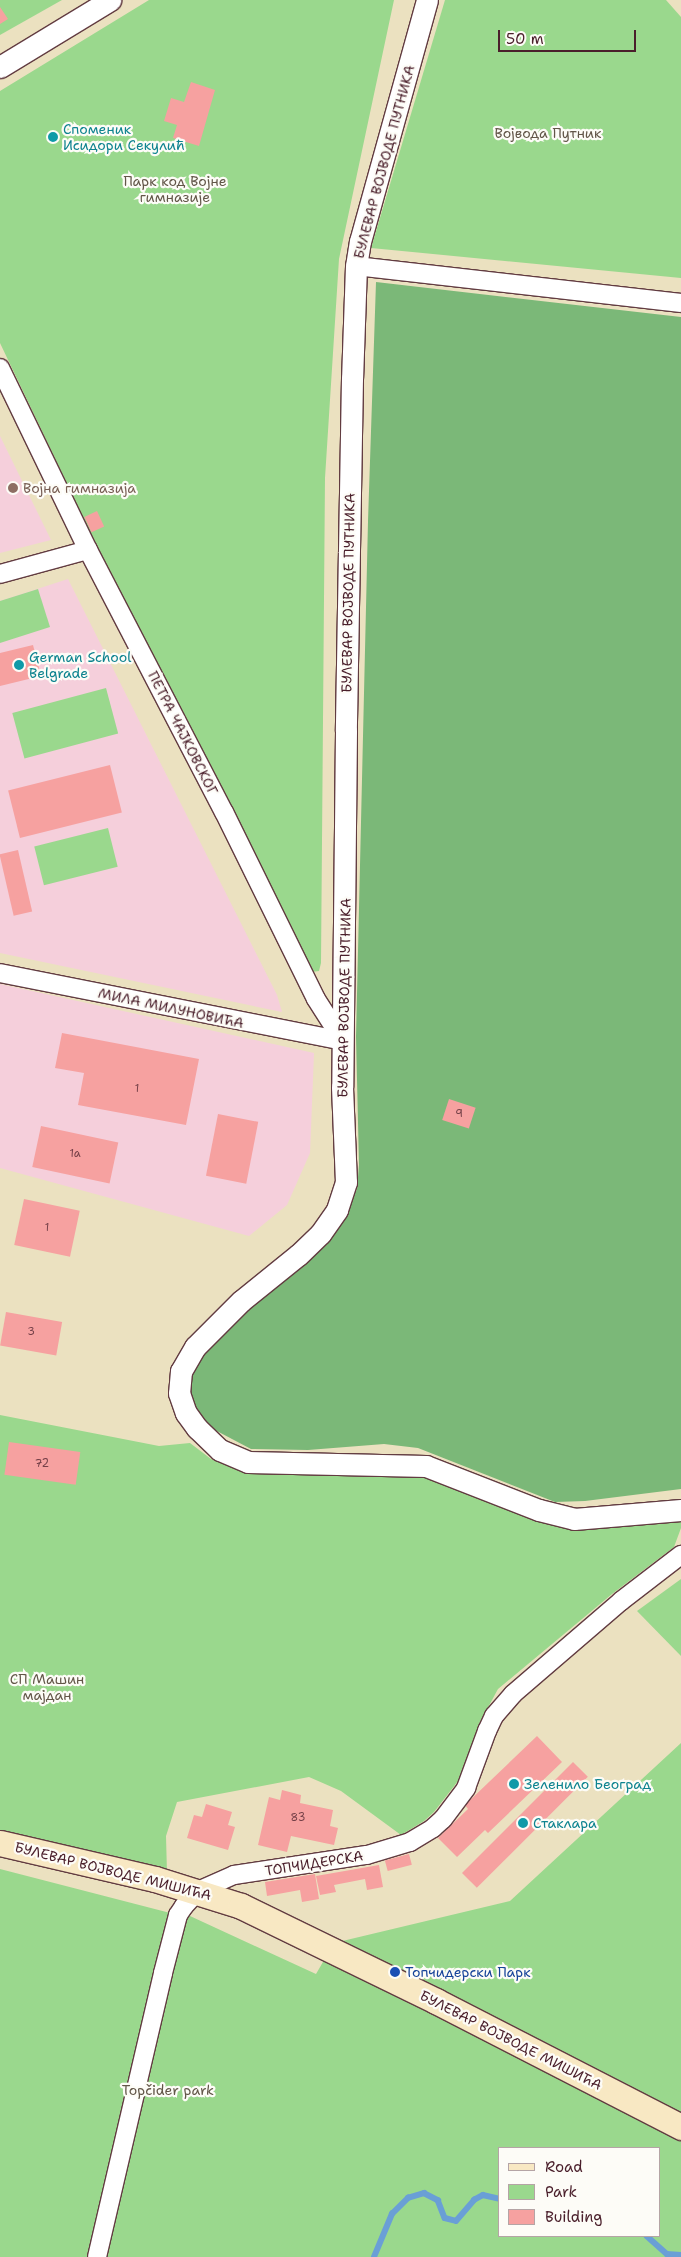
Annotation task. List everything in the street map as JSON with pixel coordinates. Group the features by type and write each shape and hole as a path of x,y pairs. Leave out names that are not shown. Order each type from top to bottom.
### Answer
{"main road":[{"name":"БУЛЕВАР ВОЈВОДЕ МИШИЋА","path":"0,1843 109,1867 198,1891 257,1913 446,2006 681,2127"}],"street":[{"path":"0,67 110,0"},
{"name":"БУЛЕВАР ВОЈВОДЕ ПУТНИКА","path":"427,0 360,241 356,266 349,524 343,1042 346,1175 341,1199 333,1217 320,1234 298,1255 241,1301 195,1347 186,1359 181,1371 178,1388 181,1402 190,1419 220,1450 248,1462 426,1466 539,1510 574,1519 681,1510"},
{"path":"356,266 681,303"},
{"name":"ПЕТРА ЧАЈКОВСКОГ","path":"0,368 88,550 224,812 316,998 343,1042"},
{"path":"0,574 88,550"},
{"name":"МИЛА МИЛУНОВИЋА","path":"0,973 343,1042"},
{"name":"ТОПЧИДЕРСКА","path":"97,2257 169,1949 178,1915 184,1906 198,1891 234,1875 367,1855 410,1842 433,1828 443,1819 466,1788 486,1731 494,1716 513,1694 621,1601 681,1555"}],"shaded area":[{"name":"Војна гимназија","path":"0,436 51,540 0,553"},
{"path":"68,579 277,995 282,1012 0,953 0,601"},
{"path":"0,984 314,1053 310,1153 287,1205 249,1236 0,1168"}],"green space":[{"path":"0,0 62,0 0,35"},
{"name":"Парк код Војне гимназије","path":"149,0 394,0 339,259 325,478 321,963 319,971 312,972 90,532 0,343 0,91"},
{"name":"Војвода Путник","path":"445,0 666,0 681,17 681,278 371,248"},
{"path":"376,282 681,317 681,1489 585,1501 555,1502 418,1448 384,1444 308,1450 251,1449 213,1429 199,1415 190,1399 189,1383 193,1364 348,1208 357,1189 359,1165 356,1037 368,521"},
{"path":"38,589 50,627 0,643 0,601"},
{"path":"106,688 118,733 24,759 12,713"},
{"path":"108,828 118,867 44,885 34,846"},
{"name":"СП Машин мајдан","path":"0,1415 159,1446 190,1443 211,1459 238,1470 289,1473 434,1475 539,1520 681,1521 681,1528 674,1547 612,1594 498,1689 479,1724 458,1781 434,1812 424,1821 401,1835 341,1791 309,1777 177,1802 166,1836 167,1873 0,1836"},
{"path":"681,1579 681,1656 637,1611"},
{"name":"Topčider park","path":"681,1743 681,2257 0,2257 0,1869 178,1915 190,1916 316,1974 334,1943 510,1901"}],"building":[{"path":"0,7 8,19 0,24"},
{"path":"191,82 215,90 199,146 173,138 177,125 164,121 171,98 184,102"},
{"path":"97,511 104,526 91,532 84,517"},
{"name":"German School Belgrade","path":"33,645 41,676 0,686 0,653"},
{"path":"110,765 122,813 20,838 8,790"},
{"path":"18,850 32,911 14,916 0,854"},
{"path":"62,1033 199,1059 186,1125 78,1105 84,1073 55,1068"},
{"path":"449,1099 476,1108 469,1129 442,1120"},
{"path":"218,1114 258,1122 246,1184 206,1176"},
{"path":"41,1126 118,1142 110,1184 32,1167"},
{"path":"24,1199 80,1211 70,1257 14,1245"},
{"path":"6,1312 62,1322 56,1355 0,1345"},
{"path":"9,1442 80,1452 76,1485 4,1475"},
{"name":"Зеленило Београд","path":"537,1736 562,1762 488,1833 485,1830 457,1857 438,1838 468,1809 465,1805"},
{"name":"Стаклара","path":"573,1762 588,1777 477,1888 462,1873"},
{"path":"282,1790 301,1795 300,1803 333,1810 330,1826 338,1828 334,1845 291,1836 287,1852 258,1845 269,1797 280,1800"},
{"path":"206,1804 232,1812 228,1825 235,1827 228,1850 187,1838 194,1815 202,1817"},
{"path":"409,1854 412,1865 388,1871 385,1860"},
{"path":"379,1865 383,1887 367,1890 365,1879 334,1885 336,1892 320,1895 316,1876"},
{"path":"315,1874 319,1899 302,1902 300,1890 267,1896 265,1882"}],"waterway":[{"path":"374,2257 392,2214 408,2198 424,2193 438,2200 445,2218 456,2221 474,2200 483,2195 498,2199"},
{"path":"648,2237 667,2254 681,2255"}],"place":[{"name":"Споменик Исидори Секулић","path":"53,137"},
{"name":"Војна гимназија","path":"13,488"},
{"name":"German School Belgrade","path":"19,665"},
{"name":"Зеленило Београд","path":"514,1784"},
{"name":"Стаклара","path":"523,1823"},
{"name":"Топчидерски Парк","path":"395,1972"}]}
